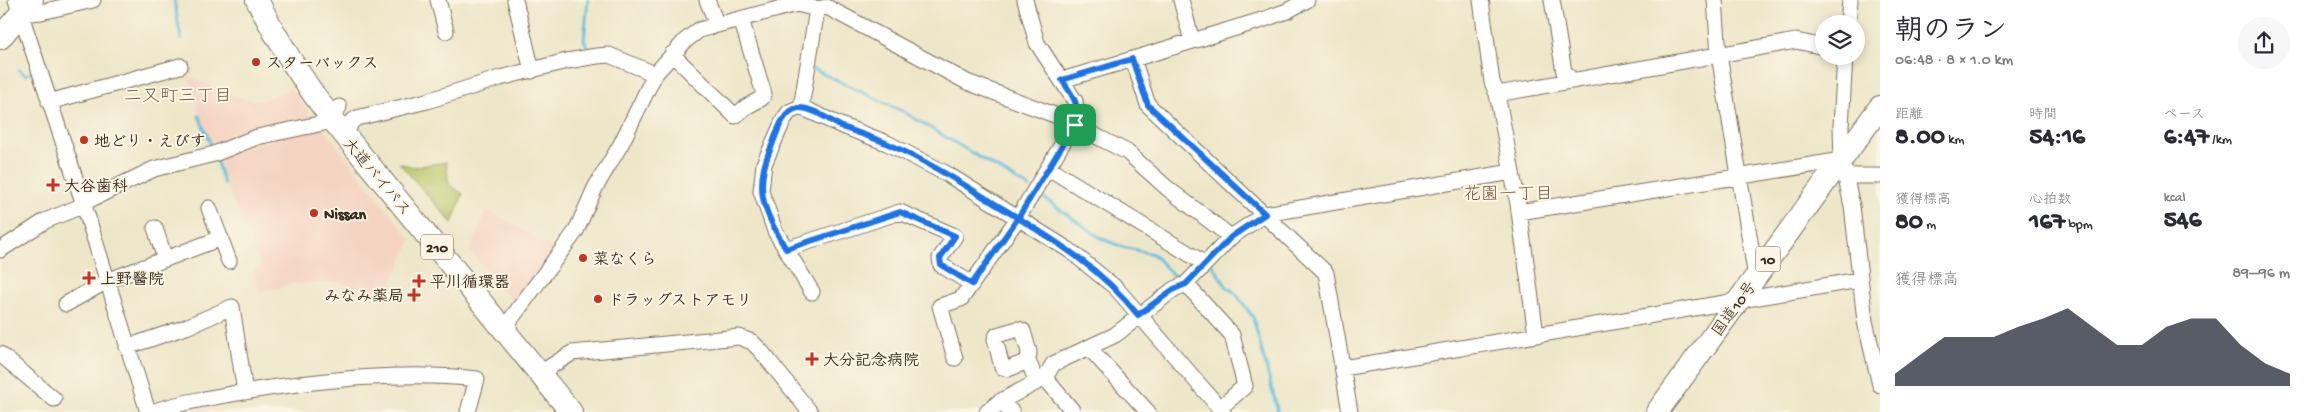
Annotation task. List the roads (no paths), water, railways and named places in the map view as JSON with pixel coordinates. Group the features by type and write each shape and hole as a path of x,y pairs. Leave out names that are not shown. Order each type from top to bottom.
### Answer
{"highway":[{"name":"大道バイパス","path":"257,0 279,43 300,77 342,121 509,326 544,370 571,412"},
{"name":"大道バイパス","path":"273,0 342,121"},
{"path":"0,38 23,5"},
{"name":"国道10号","path":"1657,412 1739,299 1844,168 1880,107"},
{"name":"大道バイパス","path":"544,370 586,412"}],"street":[{"path":"23,5 41,12 93,0"},
{"path":"438,0 446,32"},
{"path":"515,0 532,71"},
{"path":"707,0 717,25"},
{"path":"954,358 940,306 962,299 1050,169 1075,125 1077,107 1072,95 1037,42 1025,0"},
{"path":"1181,0 1192,41"},
{"path":"1062,80 1287,11 1307,0"},
{"path":"1481,0 1492,82 1497,94 1519,212 1536,335"},
{"path":"1552,0 1564,72 1573,81"},
{"path":"1715,0 1719,55 1756,277"},
{"path":"1849,15 1850,0"},
{"path":"509,326 576,231 595,188 621,144 655,74 672,54 699,30 797,4 821,5 831,8 967,82 1048,112 1132,155 1167,188 1231,237"},
{"path":"23,5 50,102 150,412 186,400 300,383 393,375 477,379 468,412"},
{"path":"802,108 821,5"},
{"path":"672,54 735,116 762,98 764,94 741,20"},
{"path":"1497,94 1796,41 1815,44"},
{"path":"0,250 45,221 84,204 154,168 214,154 257,137 357,118 427,101 500,78 567,61 609,55 655,74"},
{"path":"1132,59 1148,105 1326,273 1350,412"},
{"path":"1844,65 1841,128 1844,168 1852,206 1865,321 1880,385"},
{"path":"50,102 180,66"},
{"path":"812,292 786,249 767,212 761,181 764,164 785,117 789,112 802,108 887,143 946,174 1069,250 1104,277 1222,410 1246,386 1232,336 1186,284"},
{"path":"1519,212 1738,177 1844,168 1880,176"},
{"path":"1050,169 1204,263"},
{"path":"987,412 999,402 1041,380 1053,364 1115,335 1138,315 1174,289 1186,284 1204,263 1231,237 1265,214 1512,172"},
{"path":"209,208 229,261"},
{"path":"786,249 900,212 955,236 940,258 941,265 972,284"},
{"path":"154,228 165,259"},
{"path":"66,304 107,281 221,238"},
{"path":"1343,368 1859,280"},
{"path":"128,347 186,327 232,307 245,392"},
{"path":"544,370 572,353 738,337 752,342 761,351 810,412"},
{"path":"1090,348 1148,412"},
{"path":"0,354 54,399"},
{"path":"1028,361 1041,380 1072,410"},
{"path":"999,402 1012,412"}],"waterway":[{"path":"174,0 181,39"},
{"path":"588,0 584,40 590,53"},
{"path":"813,69 904,112 1030,188"},
{"path":"19,70 26,75 32,72"},
{"path":"199,116 213,150"},
{"path":"216,159 224,184"},
{"path":"1037,193 1102,239 1123,247 1153,254 1175,277 1184,276"},
{"path":"1212,264 1226,286 1236,294 1253,317 1278,412"}],"place":[{"name":"スターバックス","path":"256,62"},
{"name":"地どり・えびす","path":"84,140"},
{"name":"大谷歯科","path":"53,185"},
{"name":"Nissan","path":"314,213"},
{"name":"菜なくら","path":"583,258"},
{"name":"上野醫院","path":"89,278"},
{"name":"平川循環器","path":"419,281"},
{"name":"みなみ薬局","path":"414,295"},
{"name":"ドラッグストアモリ","path":"598,299"},
{"name":"大分記念病院","path":"812,359"}],"district":[{"name":"二又町三丁目","path":"178,95"},
{"name":"花園一丁目","path":"1508,193"}]}
